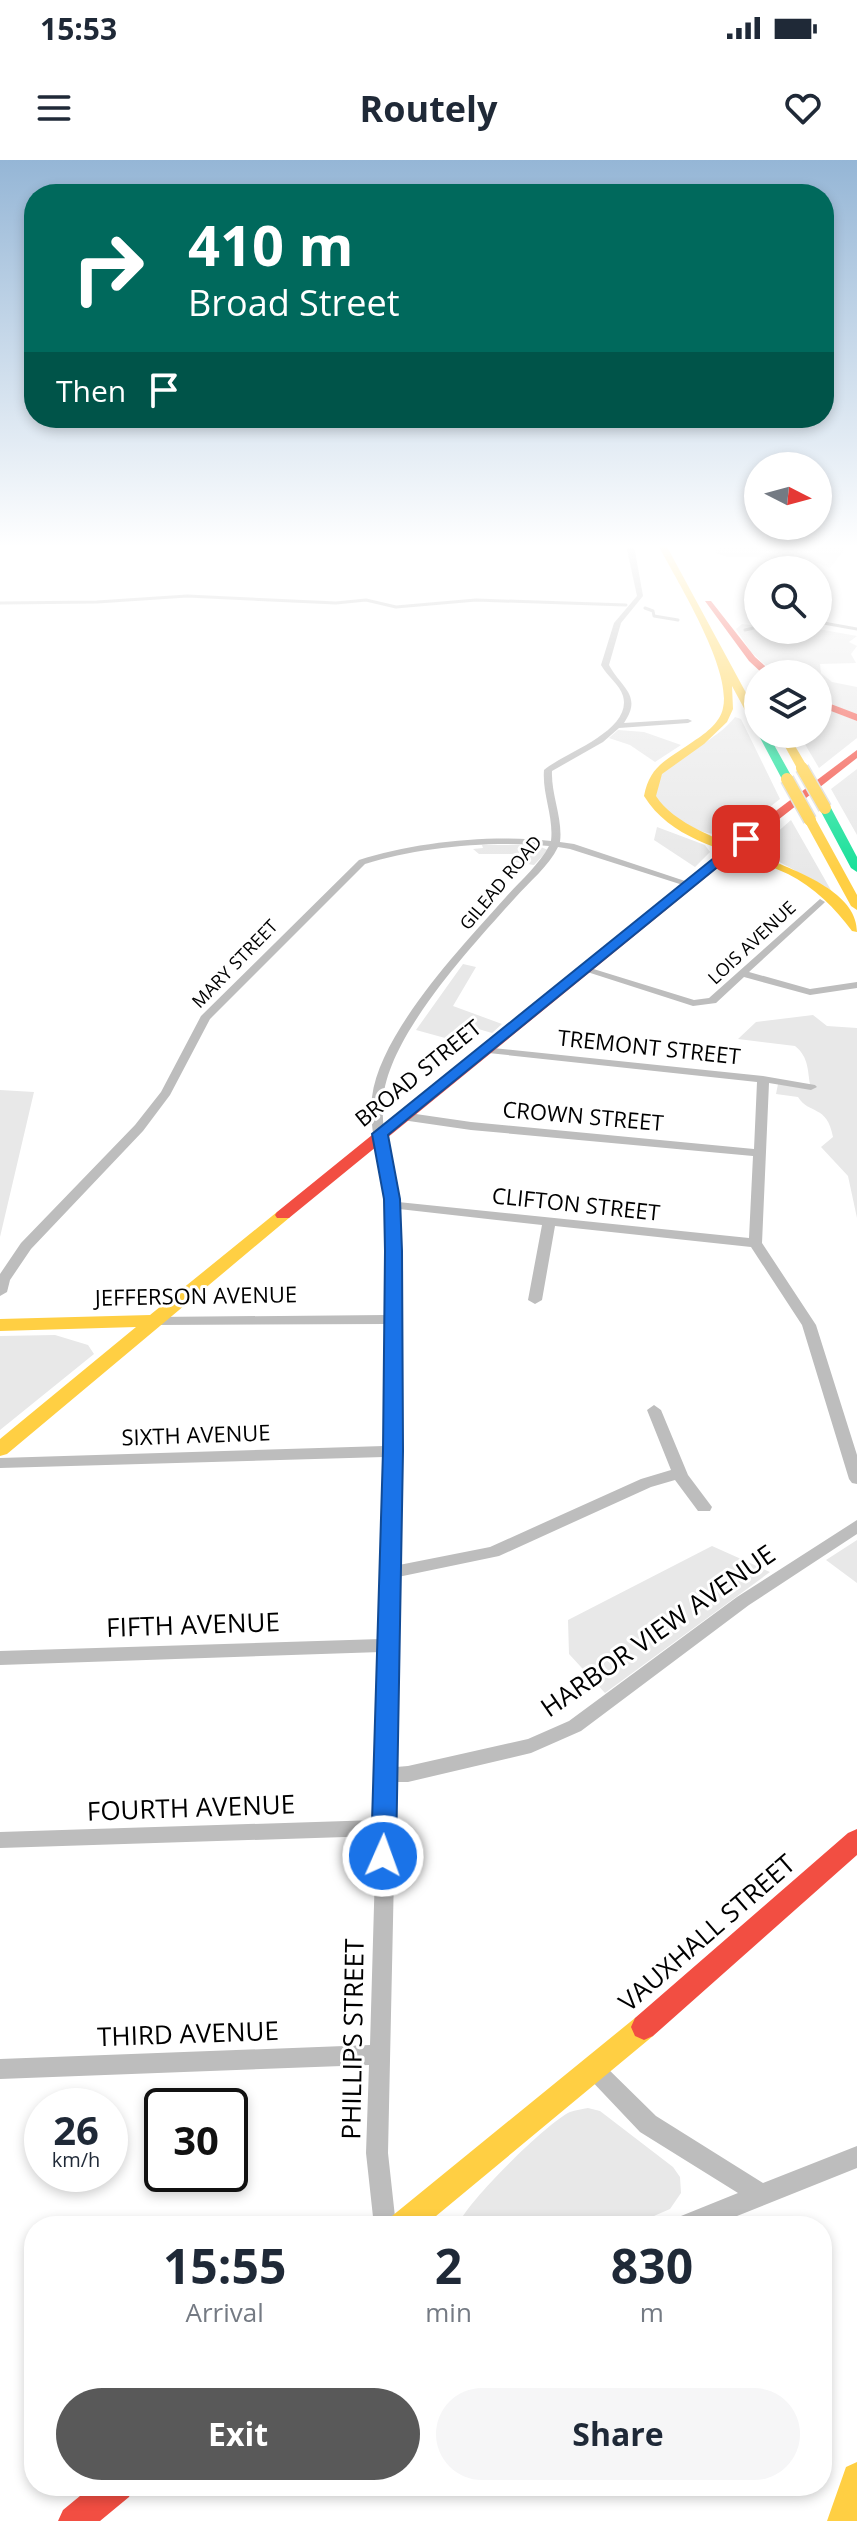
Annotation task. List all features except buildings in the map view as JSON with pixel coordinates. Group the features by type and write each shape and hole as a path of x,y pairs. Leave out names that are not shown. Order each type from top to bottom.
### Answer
{"main road":[{"path":"717,655 730,695 731,708 726,720 712,737 659,769 650,787 650,799 666,819 689,833 771,862 817,886 846,911 857,928"},
{"path":"720,655 744,700"},
{"path":"832,708 857,718"},
{"path":"774,748 795,773"},
{"path":"787,748 795,773 817,814 857,906"},
{"name":"BROAD STREET","path":"0,1449 483,1050 857,753"},
{"path":"817,814 857,868"},
{"name":"JEFFERSON AVENUE","path":"0,1325 154,1321"},
{"name":"VAUXHALL STREET","path":"414,2216 667,2008 857,1840"},
{"path":"843,2521 857,2478"},
{"path":"74,2521 105,2496"}],"street":[{"path":"608,655 605,665 610,677 627,697 628,705 618,726 688,721"},
{"name":"GILEAD ROAD","path":"380,1134 376,1109 378,1090 393,1052 462,954 556,843 557,821 547,786 548,770 607,736 618,726"},
{"name":"MARY STREET","path":"0,1292 3,1280 26,1246 139,1128 166,1093 205,1018 362,862 379,854 476,843 556,843 689,884"},
{"name":"LOIS AVENUE","path":"583,969 703,1004 712,1001 744,974 820,902"},
{"path":"744,974 810,992 857,985"},
{"name":"TREMONT STREET","path":"483,1050 763,1079 811,1087"},
{"path":"763,1079 755,1243 809,1325 857,1479"},
{"name":"CROWN STREET","path":"402,1116 471,1126 761,1153"},
{"name":"PHILLIPS STREET","path":"380,1134 393,1205 393,1451 377,2153 384,2216"},
{"name":"CLIFTON STREET","path":"393,1205 755,1243"},
{"path":"535,1300 549,1221"},
{"name":"JEFFERSON AVENUE","path":"154,1321 393,1319"},
{"path":"654,1410 679,1473 704,1507"},
{"name":"SIXTH AVENUE","path":"0,1463 393,1451"},
{"path":"390,1573 493,1552 646,1483 679,1473"},
{"name":"HARBOR VIEW AVENUE","path":"385,1775 408,1774 550,1740 575,1726 743,1601 857,1526"},
{"name":"FIFTH AVENUE","path":"7,1658 388,1645"},
{"path":"0,1671 7,1658"},
{"name":"FOURTH AVENUE","path":"0,1840 384,1828"},
{"name":"THIRD AVENUE","path":"0,2069 379,2055"},
{"path":"593,2068 648,2124 761,2195"},
{"path":"709,2216 857,2157"}],"shaded area":[{"path":"754,655 852,655 856,663 760,660"},
{"path":"832,682 857,687 857,715 832,704"},
{"path":"832,711 857,721 857,738 819,768 807,748 832,748"},
{"path":"735,717 741,719 744,748 755,748 780,799 736,831 718,835 691,827 666,812 658,802 655,791 658,779 673,763"},
{"path":"618,730 644,732 681,745 655,762 630,745 609,738"},
{"path":"857,769 857,835 831,789"},
{"path":"791,820 831,890 761,852 759,848"},
{"path":"657,827 705,845 710,852 695,867 654,840"},
{"path":"482,845 536,845 548,850 534,865 509,861 513,854 479,854 473,849 483,848"},
{"path":"463,964 476,967 453,1006 502,1024 492,1033 475,1028 456,1041 416,1030"},
{"path":"813,1015 827,1026 857,1028 857,1218 848,1176 821,1147 833,1137 827,1119 798,1097 776,1094 778,1084 811,1089 803,1055 795,1046 738,1039 756,1022"},
{"path":"0,1090 34,1092 0,1237"},
{"path":"55,1335 88,1345 94,1354 0,1430 0,1336"},
{"path":"857,1540 857,1583 826,1560"},
{"path":"712,1546 770,1572 605,1693 569,1654 568,1620"},
{"path":"588,2108 600,2111 673,2167 680,2177 681,2193 670,2209 654,2216 463,2216 527,2146 570,2112"}],"traffic: fast":[{"path":"770,748 787,779"},
{"path":"825,808 857,868"}],"traffic: slow":[{"path":"717,655 729,698 723,720 658,771 650,796 660,811 702,838 802,877 828,896 857,928"},
{"path":"721,655 744,699"},
{"path":"791,748 802,768"},
{"path":"802,768 825,808"},
{"path":"787,779 810,820"},
{"path":"810,820 857,906"},
{"path":"0,1449 283,1215"},
{"path":"0,1325 154,1321"},
{"path":"414,2216 644,2027"},
{"path":"843,2521 857,2478"}],"traffic: jam":[{"path":"749,655 753,660"},
{"path":"832,708 857,718"},
{"path":"733,849 857,753"},
{"path":"283,1215 733,849"},
{"path":"644,2027 857,1840"},
{"path":"74,2521 105,2496"}],"route":[{"path":"383,1856 393,1451 393,1251 392,1199 380,1134 746,839"}]}
